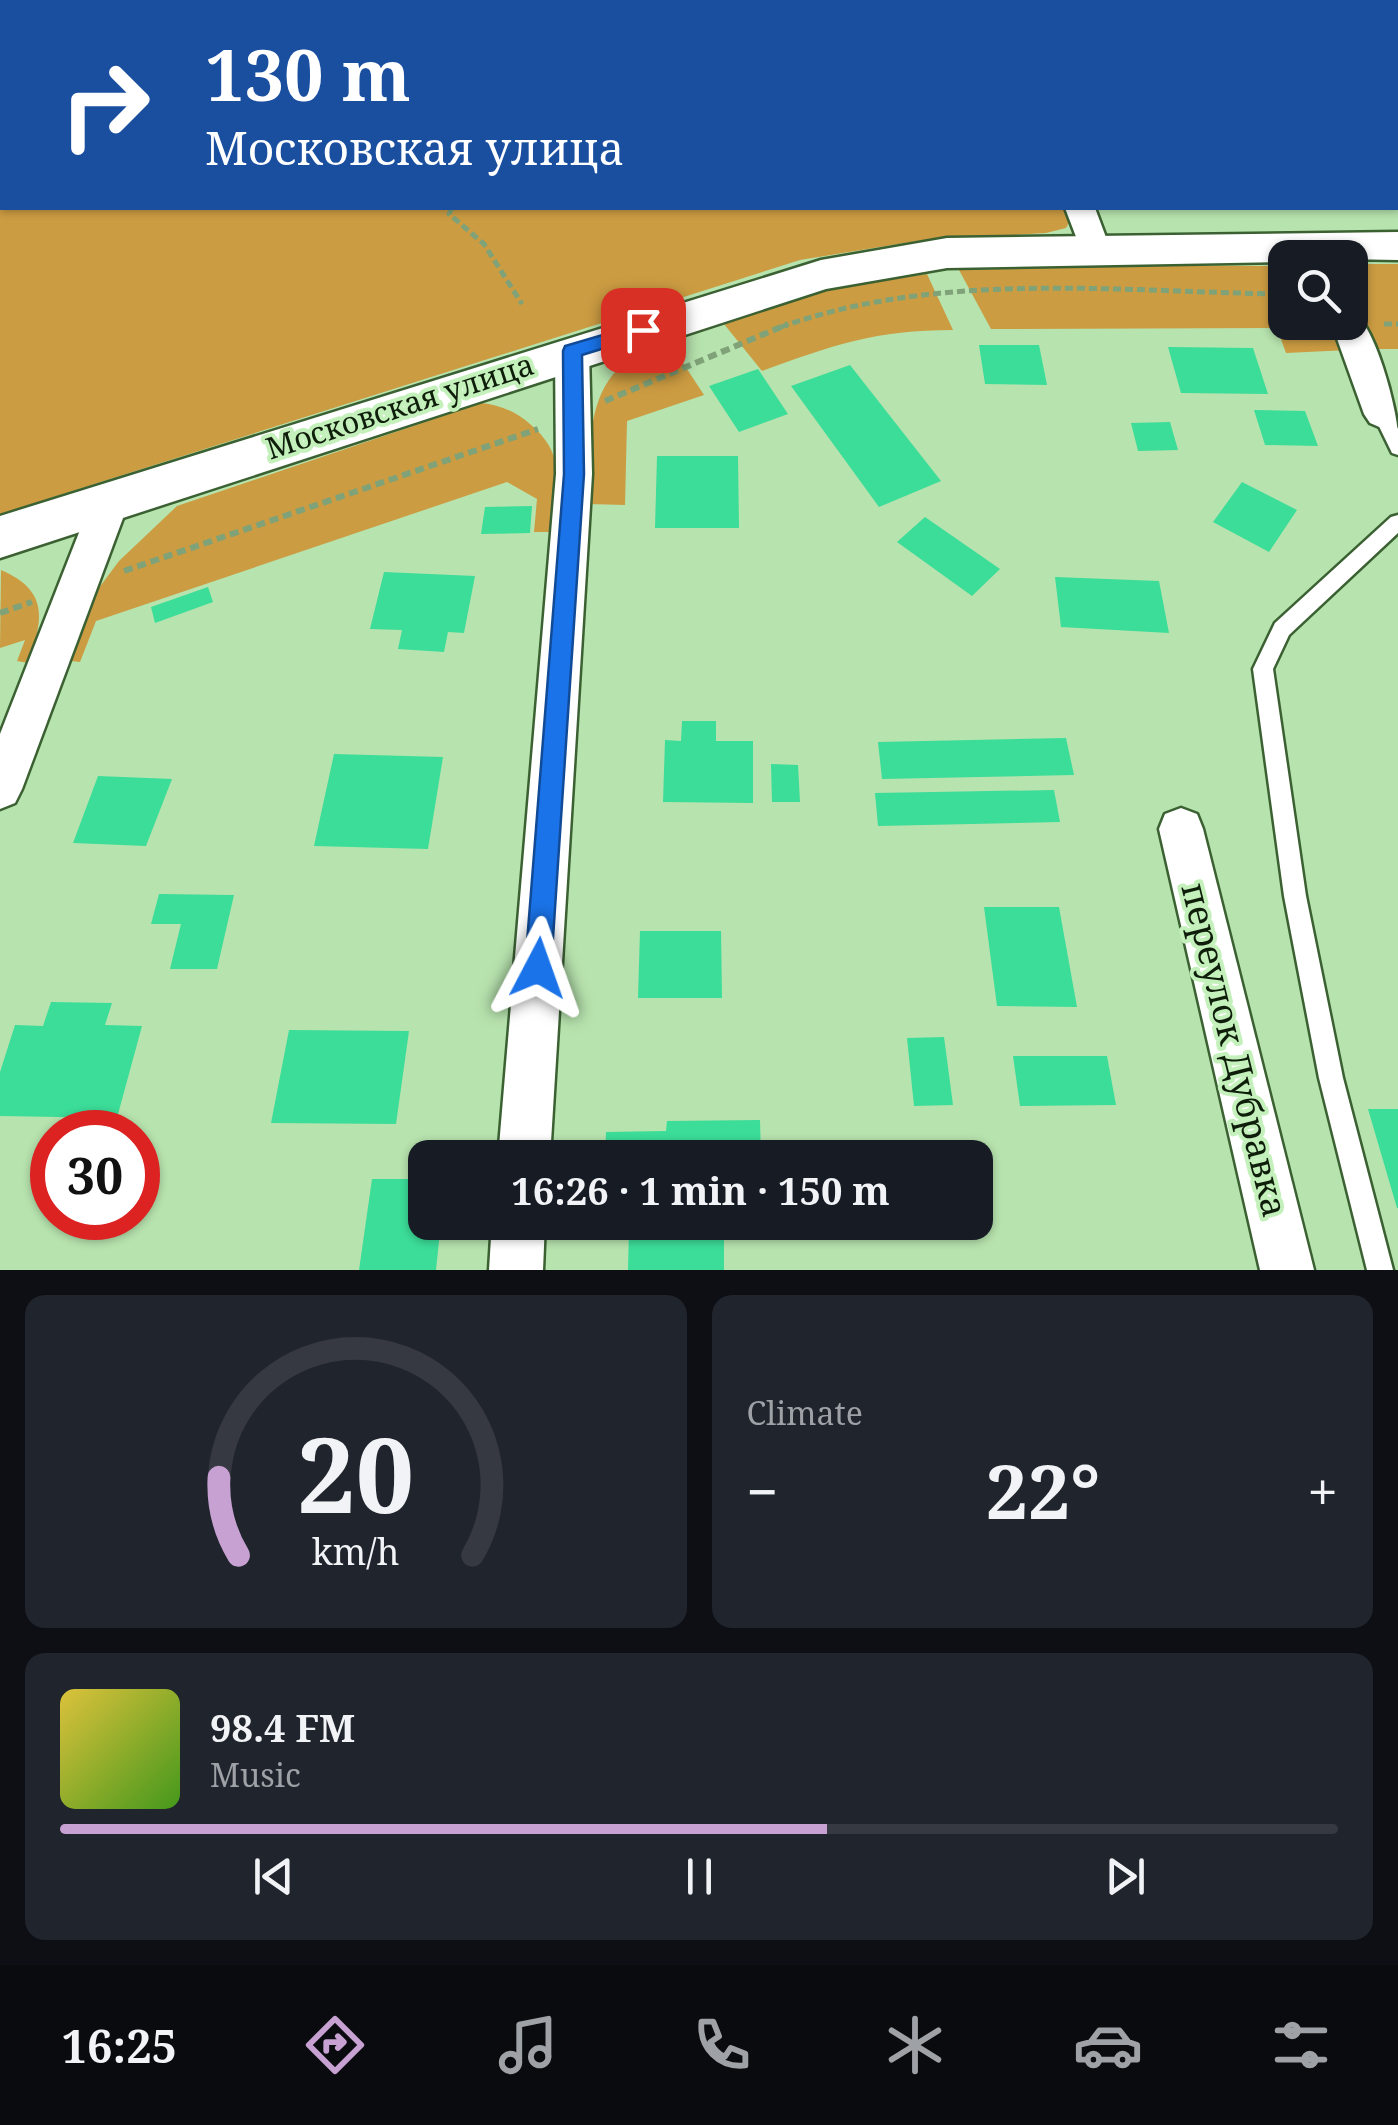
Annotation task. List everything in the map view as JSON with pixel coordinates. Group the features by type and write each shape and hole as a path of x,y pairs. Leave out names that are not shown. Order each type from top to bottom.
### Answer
{"street":[{"name":"Московская улица","path":"0,538 572,351 821,275 1087,228 1268,247"},
{"name":"Московская улица","path":"1368,248 1398,246"},
{"path":"1355,340 1390,418"},
{"path":"525,1140 574,474 572,351"},
{"path":"0,789 110,502"},
{"name":"переулок Дубравка","path":"1181,829 1287,1270"},
{"path":"516,1270 518,1240"}],"lane":[{"path":"1390,418 1398,448"},
{"path":"1380,1270 1331,1078 1306,951 1263,668 1282,629 1398,522"}],"path":[{"path":"451,210 449,214 484,244 522,304"},
{"path":"0,613 573,414 758,336 866,304 987,294 1268,294"}],"shaded area":[{"path":"0,210 1075,210 1066,228 1046,233 917,241 800,260 0,514"},
{"path":"1368,264 1398,264 1398,349 1369,349 1365,340"},
{"path":"1268,266 1268,328 991,329 959,270"},
{"path":"927,274 953,330 855,341 762,371 724,324 834,288"},
{"path":"1281,340 1344,340 1349,350 1286,353"},
{"path":"670,343 704,395 627,421 625,505 588,504 592,427 607,383 621,366 642,352"},
{"path":"481,403 519,416 550,448 557,473 552,532 534,532 537,499 507,482 96,621 80,662 62,660 78,616 119,561 177,506"},
{"path":"1,570 28,587 35,598 39,621 28,663 17,661 25,640 0,648"}],"building":[{"path":"979,345 1039,345 1047,385 985,384"},
{"path":"1168,347 1253,348 1268,394 1181,393"},
{"path":"850,365 941,481 879,507 791,386"},
{"path":"758,369 788,414 739,432 709,386"},
{"path":"1254,410 1305,411 1318,446 1265,445"},
{"path":"1170,422 1178,450 1138,451 1131,423"},
{"path":"657,456 738,456 739,528 655,528"},
{"path":"1242,482 1297,510 1269,552 1213,522"},
{"path":"532,506 530,533 481,534 485,507"},
{"path":"925,517 1000,569 972,596 897,542"},
{"path":"384,572 475,576 464,633 448,632 444,652 398,649 402,630 370,629"},
{"path":"1055,577 1159,581 1169,633 1061,627"},
{"path":"208,587 213,602 155,623 151,607"},
{"path":"682,721 716,721 716,741 753,741 753,803 663,802 665,740 681,741"},
{"path":"1066,738 1074,775 882,779 878,742"},
{"path":"334,754 443,757 428,849 314,846"},
{"path":"771,764 798,765 800,802 772,802"},
{"path":"98,776 172,779 146,846 73,843"},
{"path":"1054,790 1060,822 878,826 875,793"},
{"path":"159,894 234,895 217,969 170,969 181,924 151,924"},
{"path":"984,907 1059,907 1077,1007 997,1006"},
{"path":"640,931 721,931 722,998 638,998"},
{"path":"51,1002 112,1003 105,1025 142,1026 119,1110 30,1110 30,1117 0,1116 0,1072 15,1025 43,1026"},
{"path":"289,1030 409,1031 396,1124 271,1123"},
{"path":"944,1037 953,1105 914,1106 907,1038"},
{"path":"1013,1056 1107,1056 1116,1105 1020,1106"},
{"path":"1368,1109 1398,1109 1398,1208 1397,1208"},
{"path":"760,1120 761,1140 606,1140 606,1132 666,1131 667,1121"},
{"path":"372,1179 408,1179 408,1240 439,1240 436,1270 359,1270"},
{"path":"629,1240 724,1240 724,1270 628,1270"}],"route":[{"path":"538,968 574,474 572,351 643,330"}]}
